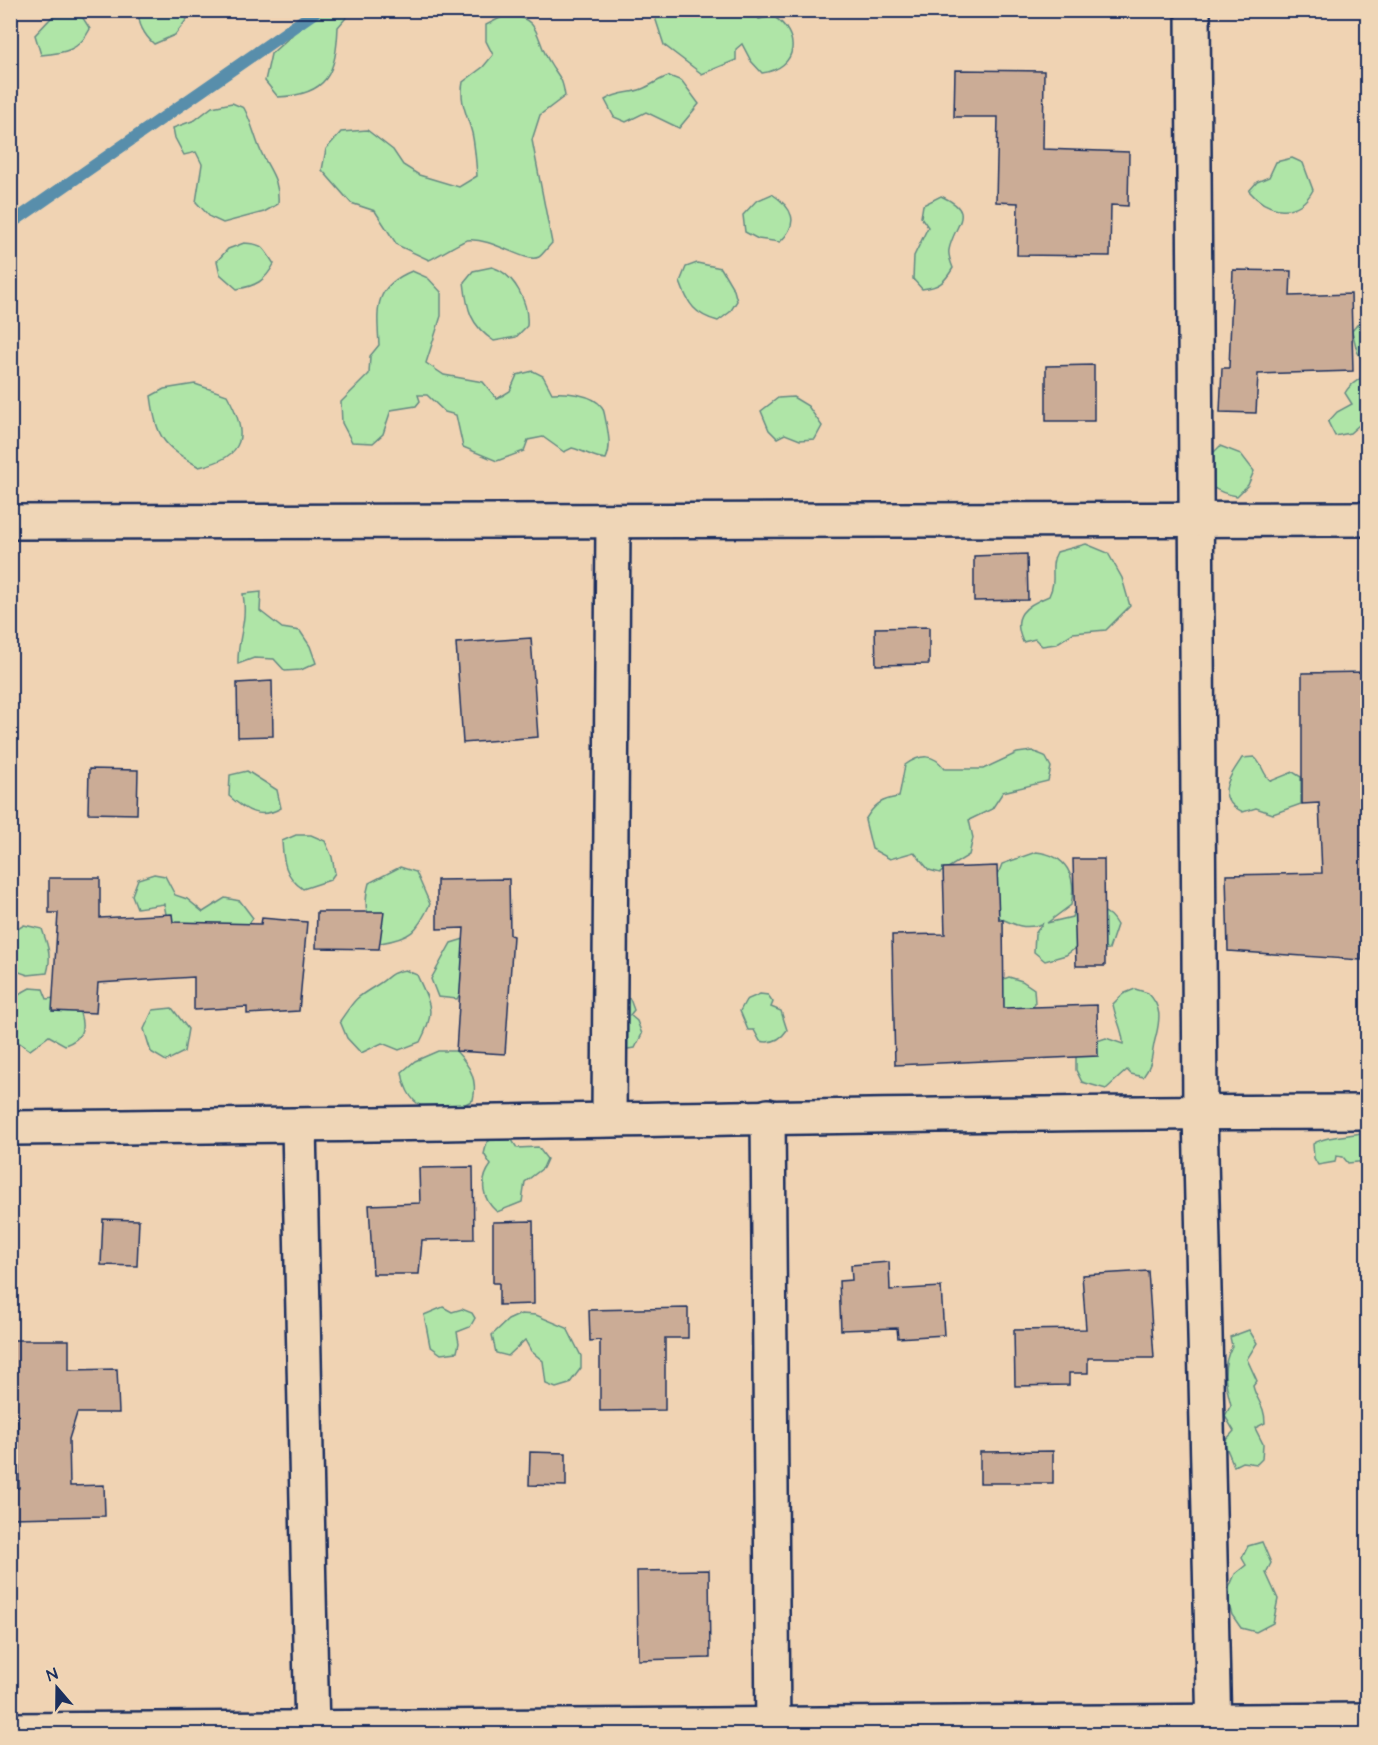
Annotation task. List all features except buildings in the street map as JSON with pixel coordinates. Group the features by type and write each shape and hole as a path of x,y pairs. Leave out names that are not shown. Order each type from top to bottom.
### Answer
{"street":[{"path":"1193,10 1200,1112 1214,1728"},
{"path":"10,522 1368,519"},
{"path":"609,1119 613,521"},
{"path":"10,1128 299,1126 768,1116 1368,1112"},
{"path":"768,1116 773,1729"},
{"path":"299,1126 312,1731"},
{"path":"10,1730 1214,1728 1368,1720"}],"green space":[{"path":"140,10 193,11 175,35 154,44 142,29 139,20"},
{"path":"308,10 352,11 338,27 335,57 326,78 308,92 278,97 265,81 271,54 292,35"},
{"path":"67,11 83,18 90,29 86,36 70,50 41,55 35,35 52,17"},
{"path":"653,11 758,11 759,19 773,16 782,23 792,41 792,49 783,65 762,73 751,61 742,44 736,49 736,60 702,74 664,45"},
{"path":"508,14 527,20 532,25 564,89 565,96 540,115 532,140 552,243 539,257 533,258 487,242 467,240 429,260 397,245 375,211 351,203 322,170 326,149 341,132 367,130 393,150 403,165 419,175 459,187 477,176 473,138 463,102 463,82 483,67 493,55 486,41 486,25"},
{"path":"669,76 682,81 699,104 679,128 646,112 626,122 614,117 605,100 615,95 642,89"},
{"path":"232,103 244,108 275,180 278,204 264,212 223,223 210,217 196,202 202,164 196,152 184,155 175,138 173,128 195,120 212,107"},
{"path":"1292,158 1303,163 1313,190 1307,199 1291,208 1274,208 1249,191 1257,182 1269,177 1276,162"},
{"path":"772,194 789,210 792,222 780,242 758,239 745,232 743,215 756,201"},
{"path":"941,196 952,202 961,213 961,219 949,250 953,268 941,283 922,289 913,279 914,256 928,227 921,217 923,205"},
{"path":"244,243 256,244 263,248 274,264 259,282 237,289 220,274 217,261 228,249"},
{"path":"697,263 721,268 734,290 737,301 730,312 718,321 710,319 693,308 680,282 686,267"},
{"path":"492,267 507,276 519,290 527,317 527,326 516,337 494,341 480,329 471,316 464,282 473,271"},
{"path":"412,271 428,278 441,292 441,316 426,363 444,375 483,382 497,399 510,391 517,375 533,371 543,376 552,393 572,394 592,399 602,407 608,430 609,451 606,459 572,448 564,452 543,437 528,440 524,451 497,461 463,447 456,415 445,412 427,395 418,395 420,401 416,406 391,410 383,434 373,443 352,442 342,423 341,402 369,374 370,356 379,345 378,310 384,292 399,277"},
{"path":"1368,314 1367,369 1357,351 1352,331"},
{"path":"1367,371 1367,418 1350,433 1335,436 1328,422 1337,412 1352,404 1345,393"},
{"path":"195,384 227,395 239,421 240,432 239,442 226,457 215,463 199,467 177,453 164,440 156,423 151,396 164,389"},
{"path":"793,397 808,406 822,426 815,439 800,440 785,434 777,438 769,430 761,411 778,398"},
{"path":"1220,446 1241,454 1254,471 1248,485 1237,496 1217,490 1206,478 1203,463"},
{"path":"1086,544 1108,553 1122,578 1130,606 1106,630 1073,633 1056,644 1042,646 1035,639 1023,642 1018,625 1019,619 1027,608 1049,596 1053,583 1053,563 1057,552"},
{"path":"261,592 260,611 282,628 300,631 310,646 316,663 301,670 285,671 274,659 254,658 238,664 244,614 243,594"},
{"path":"1032,751 1045,756 1051,767 1048,781 1003,792 992,809 969,820 973,838 969,855 940,873 929,870 914,852 890,859 872,849 865,820 879,804 887,799 899,797 905,765 911,761 927,757 936,760 945,769 983,769 1017,753"},
{"path":"1254,757 1271,781 1293,772 1301,777 1301,804 1273,814 1256,808 1243,812 1234,807 1226,794 1232,773 1242,758"},
{"path":"247,771 277,790 281,808 273,812 254,812 247,810 229,796 230,775"},
{"path":"296,835 311,835 325,841 332,857 335,873 330,880 303,889 292,879 284,862 282,841"},
{"path":"1036,852 1055,857 1062,862 1071,876 1071,905 1047,923 1072,917 1075,908 1099,909 1109,915 1117,925 1109,949 1089,950 1081,944 1066,955 1045,961 1034,952 1035,934 1042,924 1030,927 1020,926 998,917 997,877 1002,864"},
{"path":"400,867 416,872 430,904 412,932 399,939 380,943 367,914 366,900 369,883"},
{"path":"154,874 165,876 175,895 187,899 203,912 225,898 240,901 253,918 240,937 178,927 166,914 164,904 137,908 132,895 138,879"},
{"path":"24,925 42,929 49,951 47,973 28,975 16,971 11,960 11,933"},
{"path":"464,939 465,985 457,999 438,997 431,979 451,943"},
{"path":"405,970 417,975 430,1008 428,1023 420,1042 399,1050 382,1043 361,1053 347,1038 340,1021 359,996 391,974"},
{"path":"1009,977 1022,981 1034,989 1035,1003 1029,1014 997,1013 1001,980"},
{"path":"30,988 43,989 47,999 54,998 80,1013 82,1029 79,1037 65,1045 49,1036 30,1050 11,1037 10,1014 13,1002 16,997"},
{"path":"1135,989 1148,993 1153,998 1159,1013 1152,1057 1147,1072 1143,1077 1131,1074 1127,1070 1106,1089 1082,1082 1076,1070 1076,1057 1091,1043 1106,1038 1123,1044 1113,1004 1123,994"},
{"path":"760,994 768,995 773,1002 771,1007 781,1011 787,1030 782,1036 772,1041 760,1041 754,1030 748,1030 740,1011 746,1000"},
{"path":"620,996 630,999 634,1010 630,1015 637,1021 642,1034 635,1048 620,1050"},
{"path":"172,1008 188,1029 184,1052 166,1061 151,1052 144,1029 153,1010"},
{"path":"438,1051 456,1051 465,1062 474,1080 473,1100 449,1110 438,1111 418,1104 411,1096 405,1086 402,1072 415,1061"},
{"path":"1361,1133 1367,1135 1367,1161 1348,1163 1343,1157 1336,1156 1335,1162 1318,1165 1314,1158 1313,1144 1330,1138"},
{"path":"501,1134 512,1140 517,1148 538,1147 547,1159 543,1168 525,1182 522,1202 497,1212 485,1196 485,1177 491,1165 484,1154 487,1142"},
{"path":"443,1307 452,1312 462,1309 472,1313 475,1318 470,1327 457,1332 459,1343 457,1352 441,1354 430,1346 424,1315"},
{"path":"521,1314 536,1315 567,1328 581,1356 581,1368 569,1384 556,1388 546,1384 543,1361 531,1351 525,1340 508,1356 496,1353 492,1335 508,1320"},
{"path":"1249,1330 1257,1343 1247,1359 1257,1381 1253,1386 1265,1417 1265,1423 1255,1428 1263,1444 1262,1459 1257,1464 1242,1462 1234,1466 1224,1442 1234,1431 1225,1416 1231,1405 1225,1368 1232,1346 1230,1337"},
{"path":"1262,1542 1271,1563 1266,1573 1278,1599 1273,1623 1256,1632 1241,1628 1232,1615 1226,1595 1235,1574 1246,1565 1242,1558 1248,1546"}],"waterway":[{"path":"10,224 318,10"}]}
